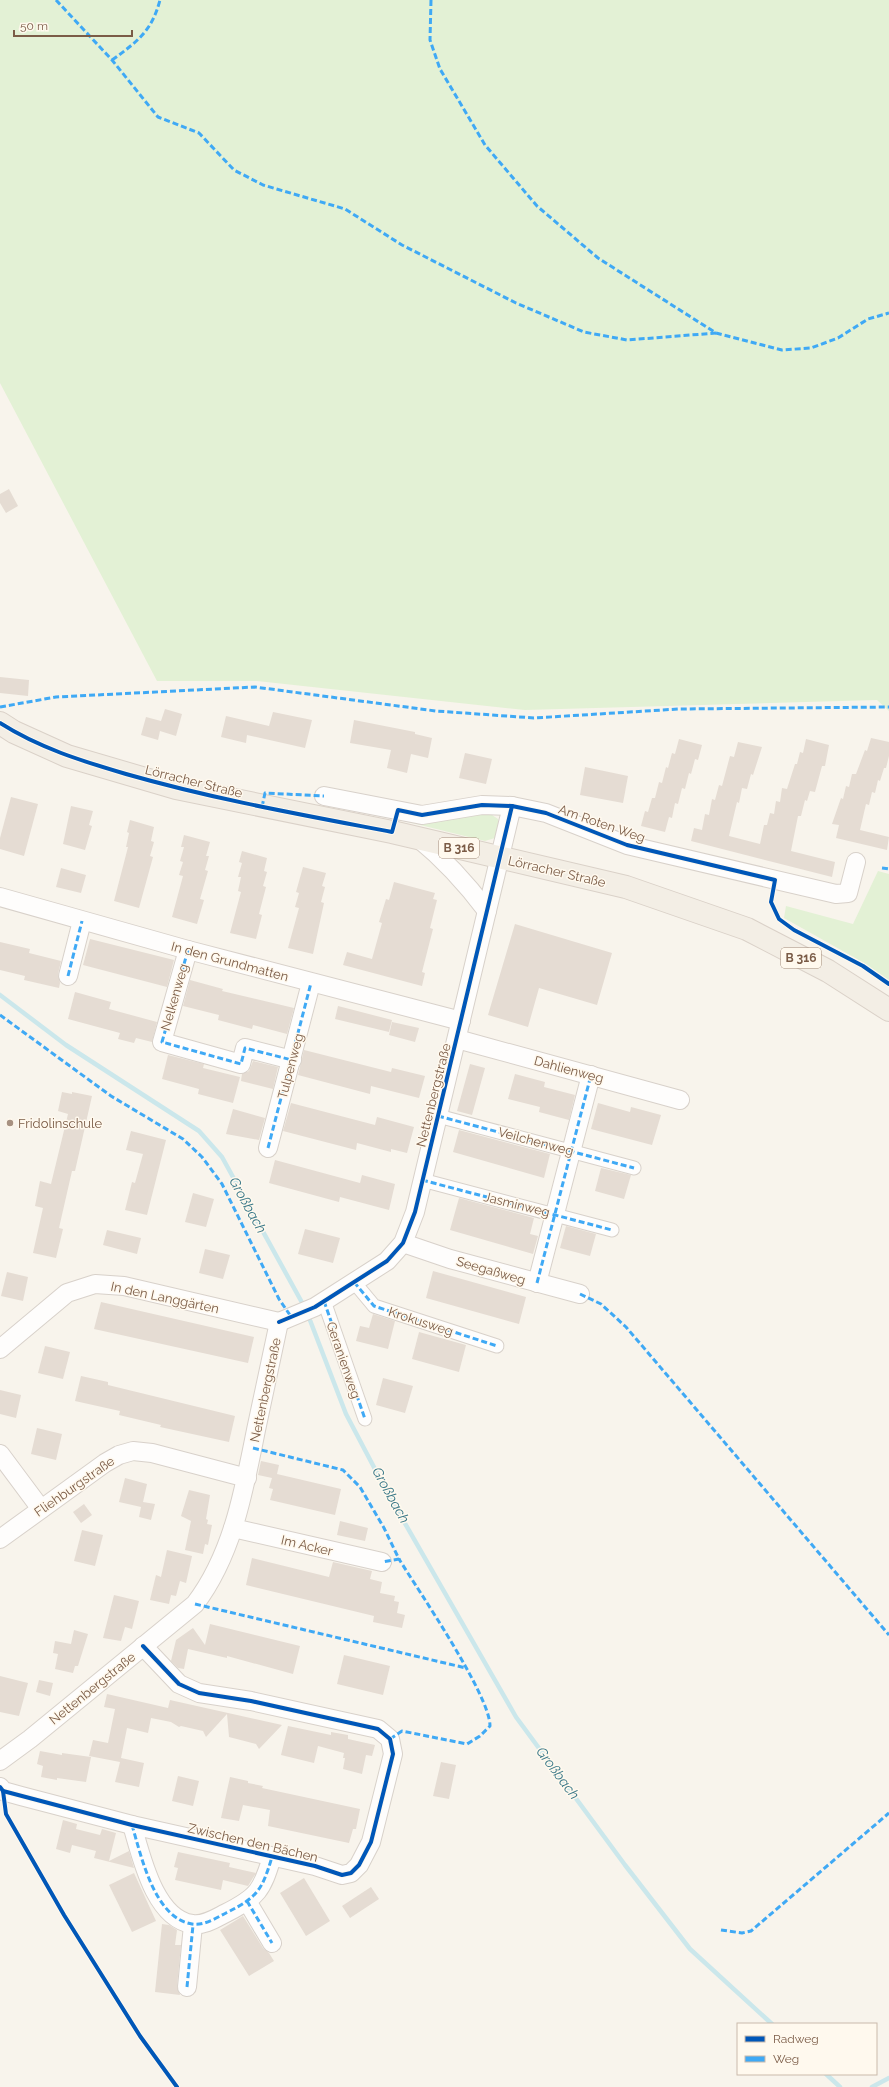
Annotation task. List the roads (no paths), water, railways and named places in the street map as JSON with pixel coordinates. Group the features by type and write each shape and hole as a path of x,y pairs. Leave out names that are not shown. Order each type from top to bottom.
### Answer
{"main road":[{"name":"Lörracher Straße","path":"0,723 14,732 67,756 176,788 418,838 626,887 747,929 828,971 889,1010"}],"street":[{"name":"Am Roten Weg","path":"324,796 422,815 482,805 512,806 546,813 627,845 836,894 848,893 856,862"},
{"name":"Nettenbergstraße","path":"0,1761 195,1604 210,1584 233,1528 247,1478 286,1320 320,1304 354,1282 387,1260 403,1243 415,1212 462,1021 512,806"},
{"path":"418,838 444,860 466,883 487,911"},
{"name":"In den Grundmatten","path":"0,897 188,950 462,1021"},
{"path":"68,976 82,921"},
{"name":"Nelkenweg","path":"188,950 162,1042 241,1064 245,1048 292,1060"},
{"name":"Tulpenweg","path":"268,1148 311,983"},
{"name":"Dahlienweg","path":"457,1039 680,1100"},
{"path":"537,1283 590,1075"},
{"name":"Veilchenweg","path":"438,1116 572,1150 634,1168"},
{"name":"Jasminweg","path":"422,1180 612,1230"},
{"name":"Seegaßweg","path":"403,1243 450,1259 580,1294"},
{"name":"Krokusweg","path":"354,1282 374,1306 497,1346"},
{"name":"In den Langgärten","path":"0,1349 67,1293 95,1284 124,1286 286,1320"},
{"name":"Geranienweg","path":"320,1304 365,1419"},
{"name":"Fliehburgstraße","path":"0,1539 105,1462 119,1455 134,1451 152,1453 247,1478"},
{"path":"0,1454 41,1509"},
{"name":"Im Acker","path":"233,1528 382,1562"},
{"name":"Zwischen den Bächen","path":"1,1789 132,1825 315,1866 342,1875 351,1873 359,1865 371,1842 393,1754 390,1739 378,1729 251,1701 199,1693 179,1684 143,1646"},
{"path":"132,1825 145,1869 164,1906 174,1916 193,1925 212,1920 247,1901 264,1883 272,1857"},
{"path":"247,1901 272,1943"},
{"path":"188,1987 193,1925"}],"waterway":[{"name":"Großbach","path":"0,995 66,1045 199,1131 222,1157 305,1308"},
{"name":"Großbach","path":"308,1315 346,1414 387,1492 516,1717 625,1865 690,1949 771,2023"},
{"name":"Großbach","path":"827,2075 840,2087"},
{"name":"Großbach","path":"872,2087 889,2078"}],"place":[{"name":"Fridolinschule","path":"10,1123"}]}
